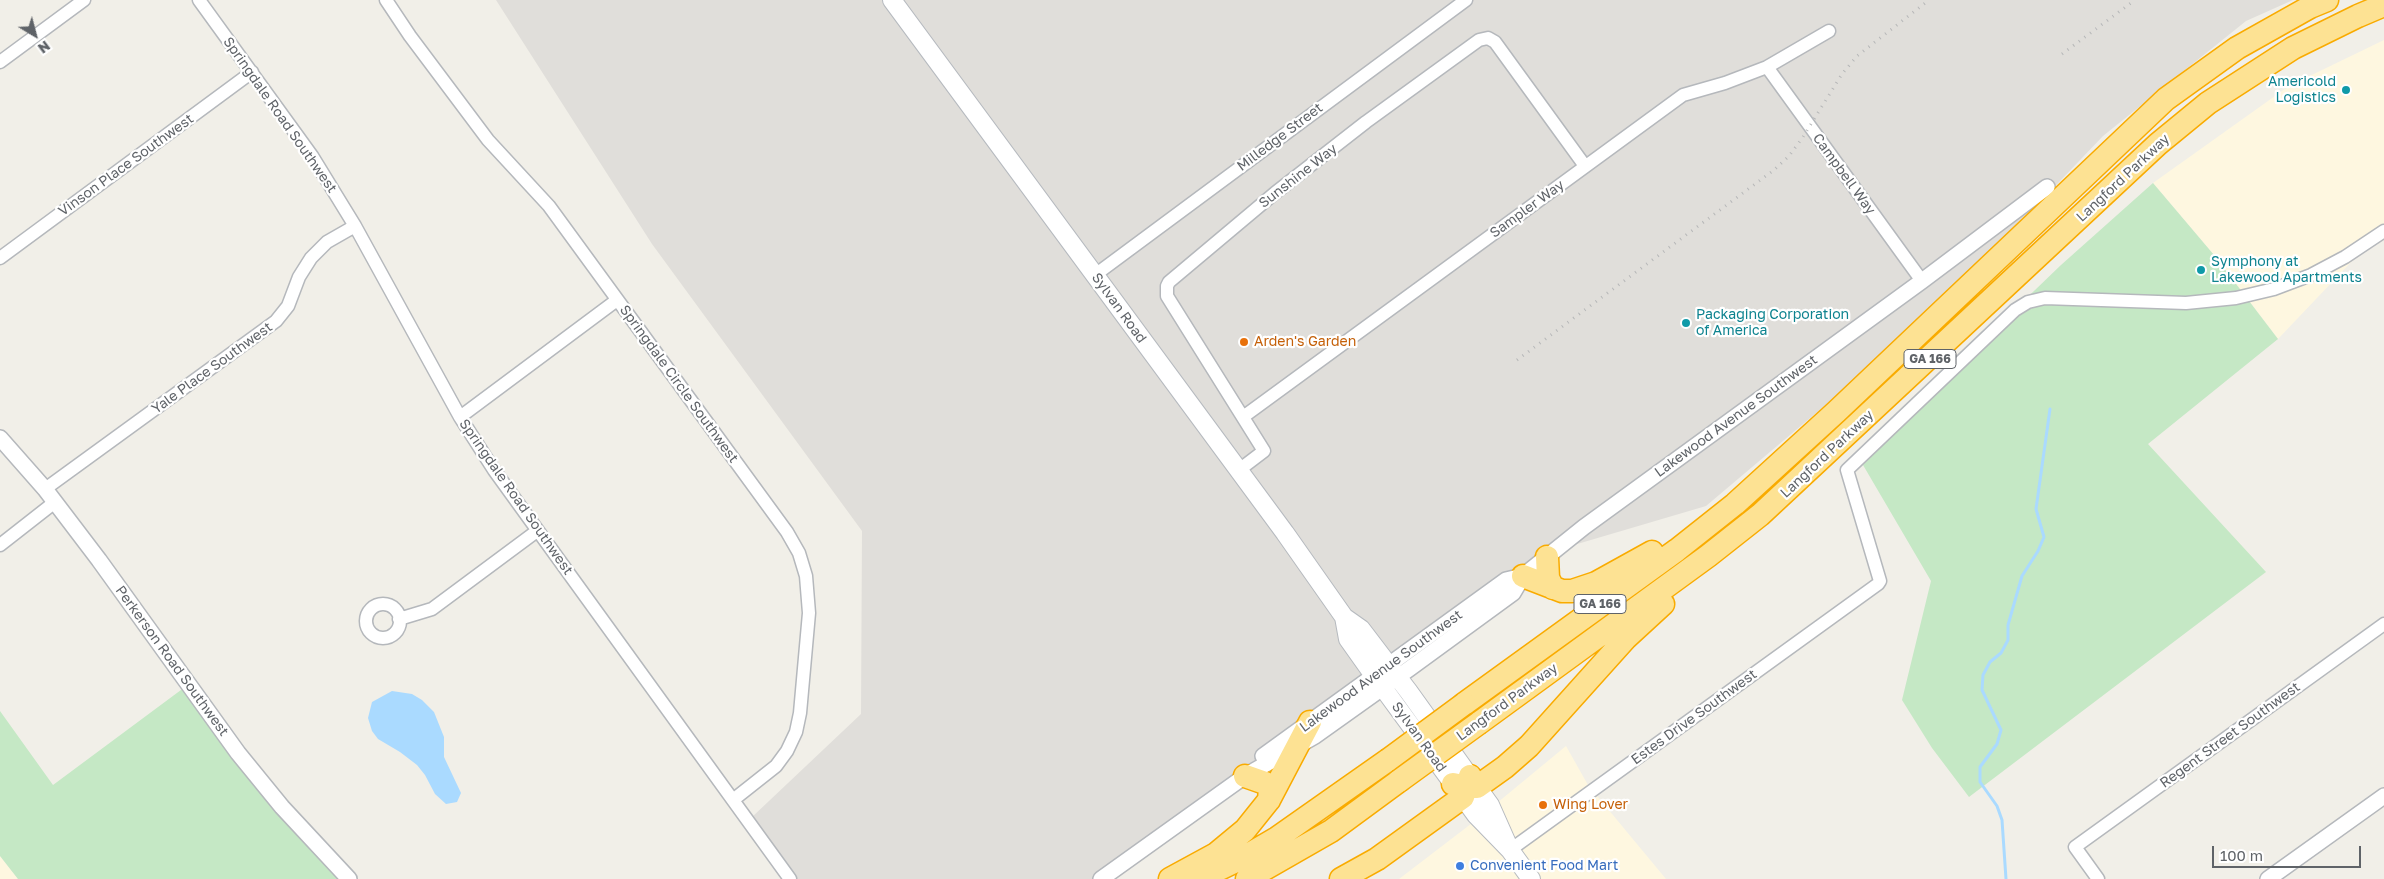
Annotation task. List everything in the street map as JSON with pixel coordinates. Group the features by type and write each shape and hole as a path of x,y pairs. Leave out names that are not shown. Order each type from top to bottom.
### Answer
{"highway":[{"name":"Langford Parkway","path":"1199,879 1248,856 1277,838 1388,760 1677,550 1735,504 1836,412 2166,99 2236,48 2310,7 2327,0"},
{"name":"Langford Parkway","path":"1247,879 1331,831 1708,556 1760,515 2158,144 2208,103 2293,48 2384,5"},
{"path":"1523,576 1562,591 1572,591 1596,583 1735,504"},
{"path":"1340,879 1377,859 1466,786 1505,768 1529,746 1626,638 1760,515"},
{"path":"1547,557 1548,578 1553,588"},
{"path":"1170,879 1216,854 1245,830 1268,800 1310,722"},
{"path":"1246,776 1265,783 1270,789 1268,800"}],"main road":[{"name":"Sylvan Road","path":"892,0 1239,470 1344,617 1361,630 1393,671 1466,786"},
{"name":"Sylvan Road","path":"1344,617 1348,638 1378,681 1466,786 1490,805 1510,850 1531,879"}],"street":[{"path":"0,62 84,0"},
{"name":"Springdale Road Southwest","path":"199,0 312,156 355,226 460,417 494,470 790,879"},
{"name":"Springdale Circle Southwest","path":"386,0 410,36 488,140 549,206 787,532 799,553 806,576 810,613 800,713 796,732 787,751 776,766 733,800"},
{"name":"Milledge Street","path":"1095,275 1466,0"},
{"name":"Sampler Way","path":"1243,417 1683,95 1725,83 1767,67 1829,31"},
{"name":"Sunshine Way","path":"1239,470 1264,451 1167,296 1167,286 1274,193 1366,122 1479,40 1488,38 1495,42 1585,166"},
{"name":"Campbell Way","path":"1767,67 1922,280"},
{"name":"Vinson Place Southwest","path":"0,258 252,72"},
{"name":"Lakewood Avenue Southwest","path":"1246,776 1257,761 1310,722 1393,671 1506,580 1523,576 1584,527 2047,187"},
{"name":"Yale Place Southwest","path":"45,489 276,321 288,306 299,277 311,258 328,242 355,226"},
{"name":"Estes Drive Southwest","path":"1510,850 1878,584 1880,581 1847,470 2015,310 2028,302 2046,298 2186,303 2236,298 2274,289 2311,275 2382,237"},
{"path":"460,417 617,300"},
{"name":"Perkerson Road Southwest","path":"0,438 55,502 238,753 282,807 349,879"},
{"path":"0,545 55,502"},
{"path":"400,619 432,609 537,531"},
{"name":"Regent Street Southwest","path":"2098,879 2075,847 2384,624"},
{"name":"Lakewood Avenue Southwest","path":"1101,879 1246,776 1297,746 1378,681"},
{"path":"2268,879 2384,796"}],"shaded area":[{"path":"496,0 2293,0 2246,21 2103,136 1932,315 1706,506 1540,555 1096,879 794,879 751,818 861,714 862,531 652,244"},
{"path":"2384,40 2384,231 2375,237 2278,339 2214,255 2153,183 2289,86"},
{"path":"1566,746 1588,785 1666,879 1399,879 1480,817"},
{"path":"0,856 18,879 0,879"}],"green space":[{"path":"2153,183 2214,255 2278,339 2148,444 2266,572 1969,797 1932,748 1902,700 1931,581 1863,465 1956,366 2061,265"},
{"path":"185,687 344,879 18,879 0,856 0,711 53,785"}],"water":[{"path":"392,691 412,694 422,700 434,712 444,737 444,757 461,793 457,802 446,804 435,794 425,775 417,765 378,739 372,731 368,718 372,702"}],"waterway":[{"path":"2006,879 2002,820 1997,806 1980,782 1980,767 1997,744 2001,730 1982,690 1983,675 1990,662 2001,653 2008,640 2008,625 2022,576 2038,551 2044,537 2036,509 2050,409"}],"railway":[{"path":"1517,360 1774,170 1789,156 1803,137 1842,74 1857,56 1929,0"},
{"path":"2062,54 2135,0"}],"place":[{"name":"Americold Logistics","path":"2346,90"},
{"name":"Symphony at Lakewood Apartments","path":"2201,270"},
{"name":"Packaging Corporation of America","path":"1686,323"},
{"name":"Arden's Garden","path":"1244,342"},
{"name":"Wing Lover","path":"1543,805"},
{"name":"Convenient Food Mart","path":"1460,866"}]}
